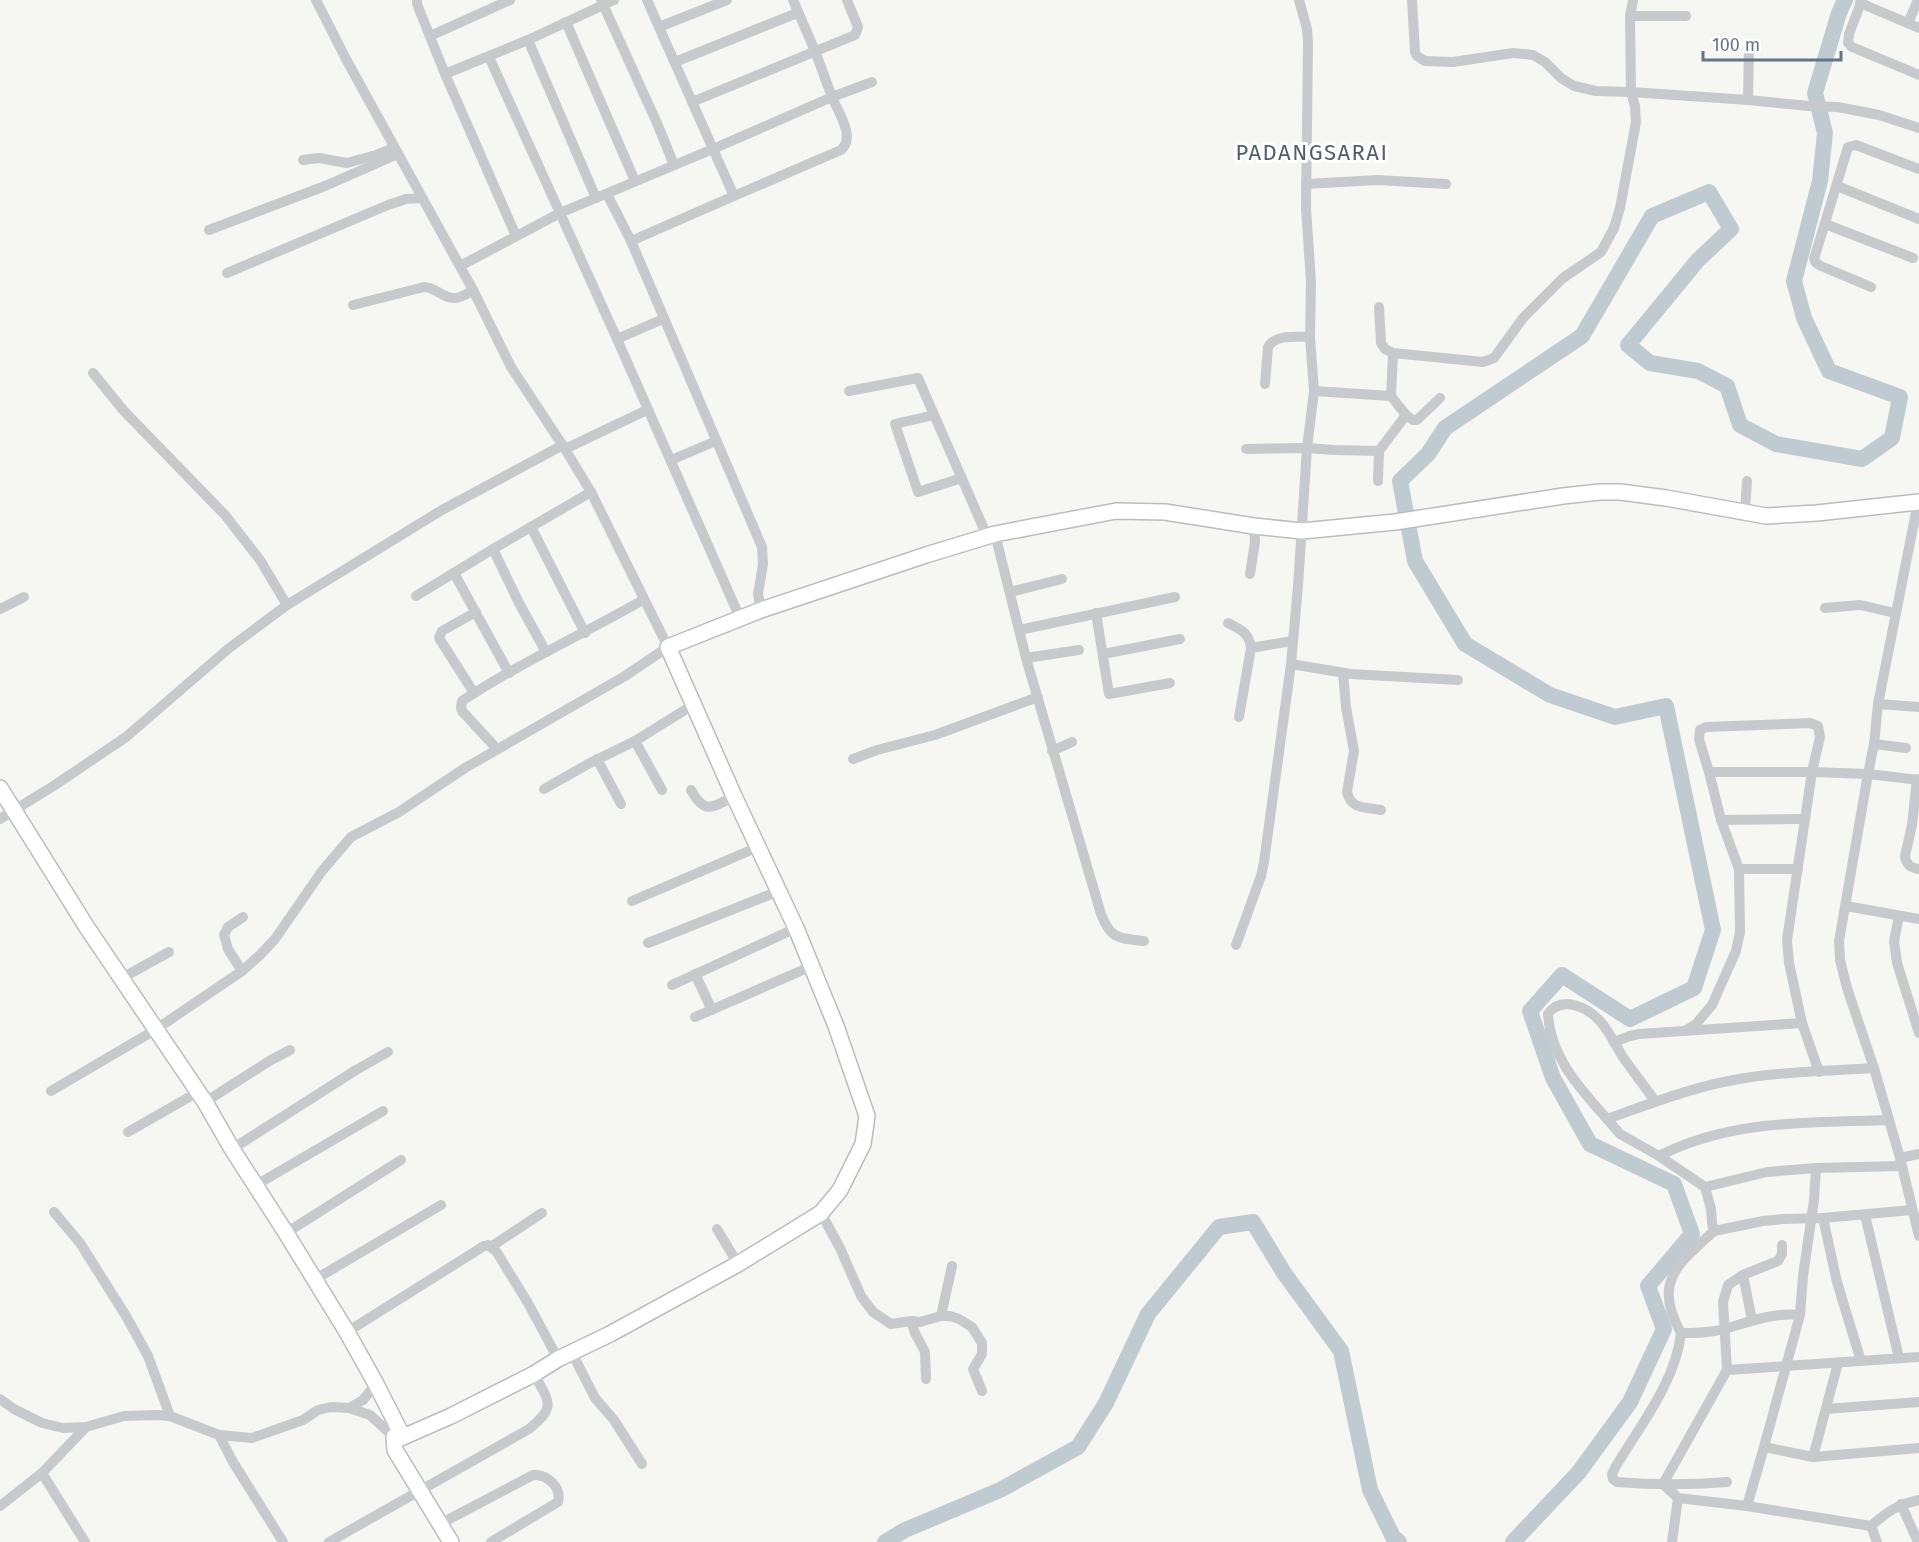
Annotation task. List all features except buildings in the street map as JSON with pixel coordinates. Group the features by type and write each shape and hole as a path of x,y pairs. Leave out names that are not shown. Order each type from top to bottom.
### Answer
{"street":[{"path":"316,0 473,290 511,367 591,492 668,647 796,928 836,1026 867,1116 863,1144 850,1173 833,1201 821,1213 738,1264 534,1374 451,1416 398,1437"},
{"path":"417,0 445,74 516,236"},
{"path":"430,36 510,0"},
{"path":"445,74 528,40 602,2 614,0"},
{"path":"647,0 734,196"},
{"path":"659,27 727,0"},
{"path":"632,241 841,150 845,146 846,130 793,0"},
{"path":"692,102 855,35 858,27 847,0"},
{"path":"1236,945 1264,862 1291,664 1299,586 1307,448 1314,391 1310,336 1311,282 1306,184 1308,42 1299,0"},
{"path":"1412,0 1415,52 1420,59 1453,62 1513,53 1533,55 1574,86 1596,91 1838,107 1879,115 1919,128"},
{"path":"1379,307 1381,343 1385,349 1393,353 1483,362 1494,358 1523,318 1563,278 1601,252 1616,222 1630,162 1636,122 1631,92 1630,15 1633,0"},
{"path":"1908,23 1918,0"},
{"path":"602,2 674,165"},
{"path":"1919,28 1861,2 1848,43 1852,47 1919,75"},
{"path":"675,62 797,13"},
{"path":"1630,15 1686,16"},
{"path":"566,22 635,181"},
{"path":"528,40 596,198"},
{"path":"1748,100 1749,45"},
{"path":"489,57 740,618"},
{"path":"460,266 560,213 872,82"},
{"path":"1871,287 1816,262 1815,254 1846,152 1851,145 1856,145 1918,166"},
{"path":"303,159 319,158 347,163 396,151"},
{"path":"209,230 325,186 396,151"},
{"path":"1306,184 1377,180 1446,184"},
{"path":"1837,186 1919,219"},
{"path":"607,194 632,241 663,319 762,547 763,564 758,594 761,610"},
{"path":"227,273 388,205 406,199 422,198"},
{"path":"1825,224 1913,258"},
{"path":"354,305 424,287 454,298 473,290"},
{"path":"617,339 663,319"},
{"path":"1265,384 1270,343 1280,338 1310,336"},
{"path":"1393,353 1391,396 1410,419 1417,420 1440,398"},
{"path":"93,373 124,411 225,514 260,560 287,605"},
{"path":"849,391 918,378 962,478 991,535 1010,592 1052,751 1106,928 1121,938 1144,941"},
{"path":"1314,391 1391,396"},
{"path":"0,819 126,737 228,649 287,605 442,510 520,467 647,410"},
{"path":"934,415 895,424 918,492 962,478"},
{"path":"1378,481 1379,451 1406,415"},
{"path":"671,460 716,441"},
{"path":"1246,448 1379,451"},
{"path":"1745,512 1747,481"},
{"path":"416,596 591,492"},
{"path":"51,1091 155,1030 242,971 260,956 275,939 327,865 351,837 399,812 497,749 625,676 668,647 761,610 926,555 991,535 1093,515 1140,511 1165,512 1302,531 1395,522 1600,492 1620,492 1666,498 1781,516 1919,502 1878,704 1874,744 1839,941 1840,960 1847,988 1874,1068 1919,1236"},
{"path":"1250,574 1255,542 1254,525"},
{"path":"531,526 585,633"},
{"path":"493,549 546,652"},
{"path":"454,573 509,674"},
{"path":"1010,592 1062,579"},
{"path":"0,609 24,597"},
{"path":"1019,630 1175,597"},
{"path":"497,749 461,707 462,700 643,600"},
{"path":"1825,608 1860,605 1895,614"},
{"path":"474,693 439,638 442,632 476,612"},
{"path":"1096,613 1109,694 1170,683"},
{"path":"1228,623 1246,633 1251,648 1239,717"},
{"path":"1103,654 1180,639"},
{"path":"1251,648 1292,641"},
{"path":"1026,658 1079,650"},
{"path":"1291,664 1343,673 1458,680"},
{"path":"1343,673 1354,751 1348,798 1354,805 1381,810"},
{"path":"853,759 935,735 1038,697"},
{"path":"1878,704 1919,707"},
{"path":"544,789 597,759 635,741 693,705"},
{"path":"1685,1032 1696,1024 1712,1005 1736,951 1740,932 1739,869 1720,820 1699,739 1701,730 1706,727 1810,723 1818,726 1820,737 1812,772 1787,951 1802,1023 1819,1072"},
{"path":"635,741 662,790"},
{"path":"1052,751 1072,742"},
{"path":"1874,744 1906,748"},
{"path":"597,759 621,804"},
{"path":"1709,772 1812,772 1918,779 1915,826 1905,861 1909,866 1919,869"},
{"path":"0,788 86,926 202,1097 347,1332 376,1384 398,1437 395,1450 451,1542"},
{"path":"691,790 698,802 705,807 715,807 734,796"},
{"path":"1720,820 1805,819"},
{"path":"632,901 758,847"},
{"path":"1739,869 1798,869"},
{"path":"648,943 779,891"},
{"path":"1846,906 1919,919"},
{"path":"1899,915 1894,933 1896,957 1919,1033"},
{"path":"242,971 228,949 224,936 228,927 243,917"},
{"path":"672,985 796,928"},
{"path":"122,978 169,951"},
{"path":"694,1017 812,966"},
{"path":"695,974 712,1010"},
{"path":"1656,1101 1599,1020 1580,1007 1569,1003 1553,1007 1548,1014 1551,1036 1565,1068 1620,1134 1659,1156 1705,1187 1714,1231"},
{"path":"1614,1042 1639,1034 1802,1023"},
{"path":"128,1132 202,1097 290,1050"},
{"path":"232,1149 388,1052"},
{"path":"1607,1119 1656,1101 1742,1078 1874,1068"},
{"path":"256,1185 383,1111"},
{"path":"1659,1156 1692,1141 1739,1128 1785,1123 1888,1120"},
{"path":"1705,1187 1767,1172 1901,1162 1919,1154"},
{"path":"286,1233 400,1160"},
{"path":"1747,1506 1800,1315 1803,1276 1817,1219 1816,1168"},
{"path":"314,1280 441,1205"},
{"path":"1727,1482 1690,1485 1617,1482 1613,1479 1612,1474 1621,1456 1647,1418 1680,1350 1681,1333 1671,1311 1672,1274 1714,1231 1784,1218 1817,1219 1912,1210"},
{"path":"54,1212 80,1243 135,1332 148,1356 170,1416"},
{"path":"347,1332 484,1246 492,1246 542,1213"},
{"path":"821,1213 866,1304 878,1316 891,1324 920,1322 950,1316 972,1327 982,1342 982,1354 973,1369 982,1391"},
{"path":"1865,1215 1899,1358"},
{"path":"1817,1219 1861,1361"},
{"path":"717,1229 738,1264"},
{"path":"1663,1484 1727,1370 1723,1302 1728,1285 1743,1275 1778,1261 1782,1254 1782,1245"},
{"path":"492,1246 528,1303 595,1398 614,1420 642,1464"},
{"path":"941,1316 952,1266"},
{"path":"1743,1275 1752,1320"},
{"path":"1681,1333 1725,1329 1752,1320 1792,1314 1800,1315"},
{"path":"912,1321 925,1353 926,1380"},
{"path":"1727,1370 1919,1357"},
{"path":"1813,1457 1838,1363"},
{"path":"329,1542 529,1429 542,1419 547,1412 548,1400 534,1374"},
{"path":"349,1408 363,1400 376,1384"},
{"path":"0,1399 42,1423 63,1428 86,1427 124,1416 170,1416 219,1435 252,1438 303,1420 318,1410 330,1407 349,1408 370,1415 398,1437"},
{"path":"1826,1409 1919,1402"},
{"path":"0,1506 42,1473 86,1427"},
{"path":"219,1435 233,1462 283,1542"},
{"path":"1764,1447 1813,1457 1919,1448"},
{"path":"42,1473 86,1542"},
{"path":"440,1524 533,1474 549,1479 558,1493 560,1499 558,1502 491,1542"},
{"path":"1663,1484 1678,1498 1747,1506 1871,1526 1891,1509 1919,1500"},
{"path":"1672,1542 1678,1498"},
{"path":"1901,1504 1918,1542"},
{"path":"1871,1526 1877,1542"}],"waterway":[{"path":"1513,1542 1579,1472 1630,1402 1664,1329 1648,1286 1692,1234 1674,1184 1590,1144 1553,1078 1530,1011 1562,975 1630,1019 1694,988 1713,930 1666,706 1615,717 1550,695 1465,644 1415,561 1400,481 1428,454 1445,428 1582,336 1652,216 1709,192 1731,229 1698,260 1628,345 1650,363 1698,371 1727,386 1740,425 1776,444 1862,459 1892,438 1900,397 1829,371 1804,318 1794,281 1820,181 1825,133 1815,93 1845,0"},
{"path":"885,1542 905,1530 1000,1490 1078,1447 1106,1403 1148,1314 1219,1227 1253,1222 1284,1273 1341,1351 1370,1490 1393,1537 1399,1542"}],"district":[{"name":"PADANGSARAI","path":"1312,152"}]}
